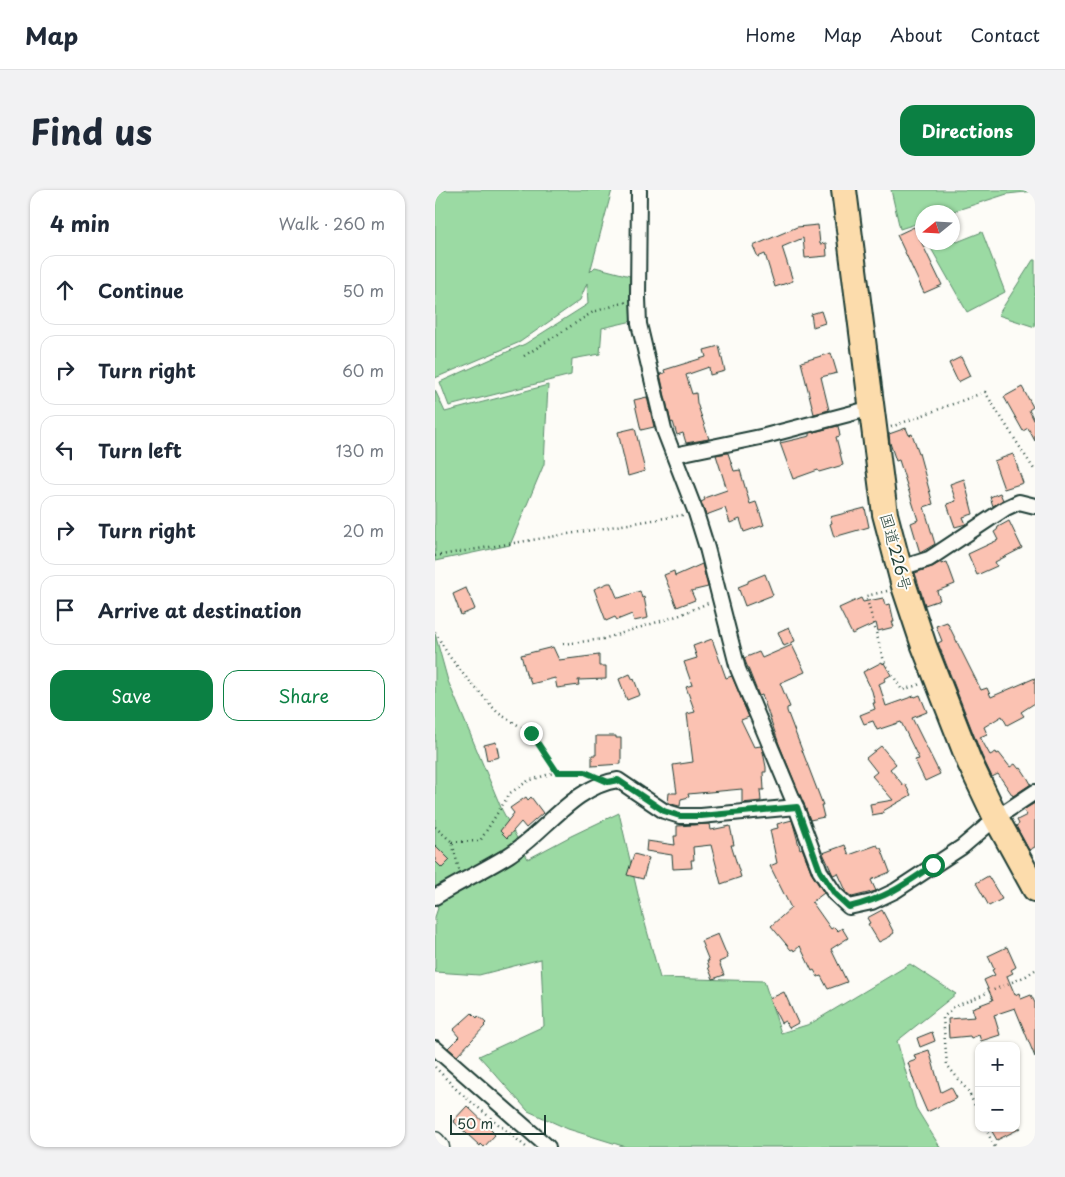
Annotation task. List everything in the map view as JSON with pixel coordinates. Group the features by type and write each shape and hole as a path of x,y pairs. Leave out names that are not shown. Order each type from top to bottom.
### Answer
{"highway":[{"name":"国道226号","path":"844,190 885,514 902,577 937,680 969,761 996,818 1035,888"}],"street":[{"path":"639,190 639,324 664,430 707,548 738,669 797,807 820,871 835,894 849,907 871,902 895,891 962,847 996,818 1035,792"},
{"path":"674,455 765,436 872,408"},
{"path":"902,577 1006,508 1019,502 1035,506"},
{"path":"435,897 510,854 590,788 608,782 618,780 664,811 680,816 701,816 797,807"},
{"path":"435,1048 548,1147"},
{"path":"435,1141 440,1147"}],"path":[{"path":"524,356 593,312 638,298"},
{"path":"875,433 985,392 1035,471"},
{"path":"435,556 695,513"},
{"path":"902,577 866,596 884,661 902,690 937,680"},
{"path":"563,644 603,639 680,615 719,599"},
{"path":"435,632 449,656 464,675 498,713 531,733 557,772"},
{"path":"452,842 480,841 510,794 528,781 557,772 585,772 608,782"},
{"path":"435,827 452,842 462,882"},
{"path":"975,1106 967,1091 947,1065 943,1018 952,1008 1027,976 1035,970"},
{"path":"435,1067 458,1091 526,1147"},
{"path":"987,1132 995,1147"}],"green space":[{"path":"435,190 612,190 590,272 595,267 630,276 637,320 602,328 600,354 572,359 571,375 449,406 440,382 525,344 588,304 587,283 580,300 520,342 435,378"},
{"path":"891,190 1035,190 1007,194 960,209 960,205 915,205 915,224 900,229"},
{"path":"982,232 1005,292 967,312 932,250 960,250 960,241"},
{"path":"1033,260 1035,260 1035,327 998,315"},
{"path":"548,385 544,464 510,545 435,561 435,390 445,412"},
{"path":"435,634 448,681 502,810 528,859 619,813 643,916 660,978 764,981 781,1033 810,1024 910,964 956,994 897,1041 916,1108 940,1147 626,1147 568,1129 528,1111 479,1056 544,1026 541,959 479,975 435,972 435,917 438,908 435,900"}],"building":[{"path":"818,225 820,244 826,243 827,256 805,258 803,238 782,247 793,281 775,287 765,254 758,257 753,246 797,227"},
{"path":"914,227 915,250 925,250 942,285 924,293 897,235"},
{"path":"821,311 825,323 813,327 811,314"},
{"path":"719,346 725,371 710,375 709,367 686,375 692,394 696,393 697,403 709,439 686,443 683,433 677,435 673,422 671,423 660,374 665,373 664,370 706,357 704,350"},
{"path":"831,353 837,373 821,377 829,410 814,414 801,362"},
{"path":"961,357 970,376 958,382 949,363"},
{"path":"1022,387 1033,407 1029,410 1035,422 1035,441 1028,428 1023,431 1004,397"},
{"path":"647,397 654,427 641,430 634,400"},
{"path":"838,426 840,436 836,437 843,465 819,472 818,470 793,479 780,443 810,436 810,433"},
{"path":"635,428 645,471 628,476 618,432"},
{"path":"906,428 909,435 912,434 919,453 933,504 924,507 935,544 920,553 911,523 918,520 899,460 896,461 890,443 889,434"},
{"path":"728,453 734,471 740,470 750,504 756,502 764,525 744,532 740,519 730,523 725,508 706,515 701,502 705,500 704,498 727,490 716,455"},
{"path":"1013,454 1023,483 1004,489 994,461"},
{"path":"964,479 973,514 963,517 966,524 955,527 947,504 956,501 950,484"},
{"path":"1000,493 1003,500 993,506 990,497"},
{"path":"865,508 869,527 834,537 830,517"},
{"path":"1009,521 1022,548 995,562 997,566 977,575 968,554 998,540 994,532 998,527"},
{"path":"941,562 941,564 947,562 955,584 937,591 940,600 925,605 915,573"},
{"path":"702,564 708,587 691,591 695,600 677,607 664,575 674,571 675,576"},
{"path":"765,574 773,595 745,606 738,587"},
{"path":"611,583 619,598 640,591 642,598 644,597 648,618 634,621 632,614 617,620 615,617 606,621 594,589"},
{"path":"466,588 475,609 461,615 453,594"},
{"path":"861,598 863,602 883,598 885,605 890,604 894,627 878,631 876,623 852,634 839,608"},
{"path":"947,622 981,690 987,688 991,697 1035,678 1035,703 1021,712 1024,716 1007,725 1002,716 984,727 987,734 980,737 990,755 996,752 997,754 999,753 1010,767 1015,764 1019,769 1021,768 1031,784 1013,796 998,774 992,777 938,643 942,641 936,626"},
{"path":"789,627 795,641 784,646 778,632"},
{"path":"712,639 726,678 732,676 749,717 741,720 754,747 761,746 766,767 766,772 763,772 764,790 760,790 761,801 742,803 742,789 688,794 689,797 681,799 679,806 668,803 669,793 677,793 673,765 693,762 687,714 695,712 686,687 692,685 684,662 697,658 693,646"},
{"path":"792,645 805,672 780,683 790,707 787,708 787,711 823,805 821,805 824,817 810,820 779,744 762,695 759,696 744,658 759,652 762,658"},
{"path":"553,647 559,660 599,655 599,666 606,666 606,679 578,680 579,685 557,688 555,678 531,684 521,655"},
{"path":"882,662 891,675 879,684 886,706 920,695 927,712 912,718 940,774 925,781 915,760 919,759 901,722 877,730 873,721 864,724 860,715 875,709 872,691 863,672"},
{"path":"630,674 640,695 627,700 619,679"},
{"path":"596,736 616,736 616,738 621,738 621,764 592,766 592,755 596,755"},
{"path":"496,742 499,757 487,760 484,745"},
{"path":"881,746 896,764 890,769 903,785 905,784 911,795 883,811 883,813 872,815 870,804 893,800 872,776 877,772 866,758"},
{"path":"526,797 528,800 531,797 543,813 526,828 521,822 507,838 500,831 514,813 510,808"},
{"path":"1035,803 1035,847 1029,850 1016,826 1019,824 1017,820 1027,815 1023,810"},
{"path":"792,820 800,849 802,848 812,874 824,893 812,902 831,929 834,927 838,931 842,928 848,938 831,949 847,982 828,989 821,976 818,977 814,970 812,971 800,946 794,951 793,949 791,950 771,926 791,908 770,866 777,863 770,830 778,828 777,824"},
{"path":"710,824 711,830 730,826 734,845 731,845 741,877 721,884 711,845 693,847 694,860 691,860 692,868 673,869 672,855 646,851 647,841 675,845 674,836 677,836 677,826"},
{"path":"435,845 450,860 442,868 435,861"},
{"path":"845,845 849,855 877,845 881,848 890,872 871,880 876,891 852,897 847,893 838,873 833,875 823,853"},
{"path":"634,854 649,858 643,879 627,875"},
{"path":"988,876 1002,899 989,906 976,883"},
{"path":"882,910 894,933 879,942 868,924 870,923 867,918"},
{"path":"718,934 728,958 719,962 724,975 713,979 708,967 707,961 709,961 701,941"},
{"path":"1007,947 1016,967 1011,970 1013,973 1007,976 1015,995 1019,993 1021,999 1031,995 1035,1003 1035,1057 1015,1008 994,1015 1000,1035 981,1041 979,1035 971,1038 970,1036 949,1038 948,1019 975,1017 972,1008 993,1000 984,980 995,975 988,956"},
{"path":"784,992 798,1023 789,1028 785,1021 781,1023 769,999"},
{"path":"472,1013 486,1023 485,1026 457,1056 448,1048 459,1037 453,1030"},
{"path":"932,1032 935,1041 920,1047 917,1038"},
{"path":"929,1050 941,1092 951,1087 957,1098 927,1112 908,1063 916,1060 914,1055"},
{"path":"467,1106 495,1135 484,1147 481,1144 480,1146 453,1121"},
{"path":"992,1132 1013,1132 997,1140"}],"route":[{"path":"531,733 557,772 585,772 608,782 618,780 664,811 680,816 701,816 797,807 820,871 835,894 849,907 871,902 895,891 933,865"}]}
